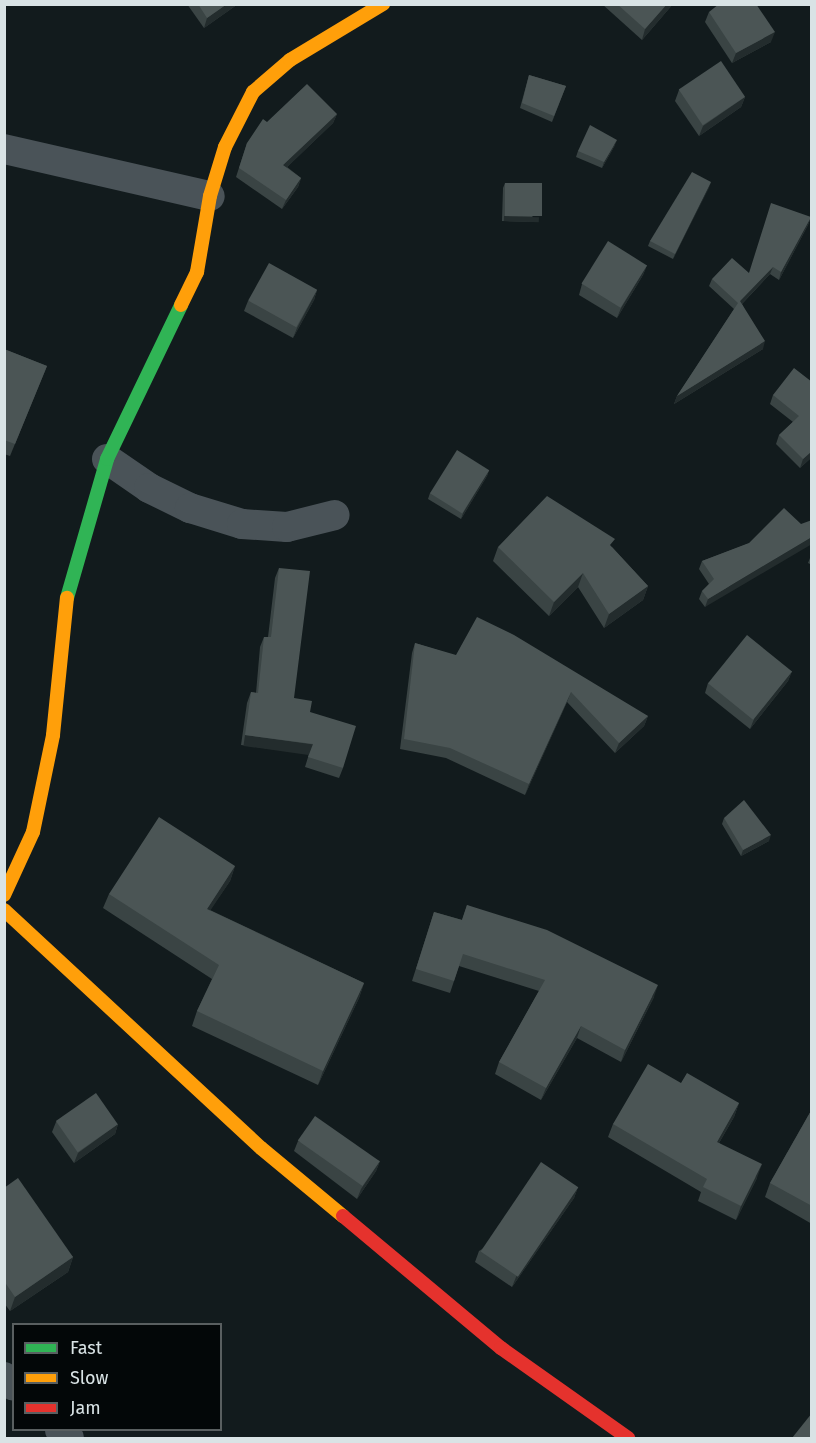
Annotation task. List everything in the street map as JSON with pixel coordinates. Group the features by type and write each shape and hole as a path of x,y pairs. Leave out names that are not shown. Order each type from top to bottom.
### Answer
{"street":[{"path":"4,895 33,832 52,735 68,588 107,459 197,272 210,196 225,147 253,92 290,60 383,4"},
{"path":"4,149 210,196"},
{"path":"107,459 149,488 190,508 242,524 286,527 335,515"},
{"path":"4,910 270,1155 501,1348 628,1438"}],"building":[{"path":"198,4 227,4 207,18"},
{"path":"617,4 667,4 645,29"},
{"path":"719,4 756,4 775,32 736,53 709,12"},
{"path":"721,61 745,97 703,125 679,90"},
{"path":"529,75 566,86 554,116 522,103"},
{"path":"307,84 337,114 283,165 301,178 286,200 239,168 247,143 263,119 267,122"},
{"path":"590,125 617,140 604,162 578,151"},
{"path":"692,172 711,182 675,254 650,241"},
{"path":"505,183 542,183 542,216 505,216"},
{"path":"771,203 811,217 781,272 773,267 740,301 765,341 677,396 738,303 712,279 732,258 749,273"},
{"path":"608,241 647,265 621,308 582,283"},
{"path":"269,263 317,290 296,327 248,301"},
{"path":"4,349 47,366 15,444 4,440"},
{"path":"794,368 812,382 812,451 803,459 779,435 799,416 773,395"},
{"path":"457,450 489,470 462,513 430,493"},
{"path":"547,496 615,539 610,545 648,586 609,614 583,573 554,602 498,547"},
{"path":"784,508 801,524 812,520 812,537 708,599 702,591 714,579 702,561 749,543"},
{"path":"279,568 310,571 294,698 312,701 310,712 356,726 343,768 308,757 313,744 245,735 251,692 258,693 264,637 271,637"},
{"path":"477,617 514,635 648,716 619,743 571,692 529,784 450,748 404,739 415,643 456,655"},
{"path":"747,635 792,672 753,720 708,683"},
{"path":"744,800 771,835 743,850 724,818"},
{"path":"159,817 235,866 207,909 364,983 323,1071 197,1011 219,965 109,894"},
{"path":"467,905 547,930 658,985 625,1050 581,1026 546,1088 499,1062 545,980 463,954 454,981 416,969 434,912 462,920"},
{"path":"648,1064 681,1083 687,1073 739,1103 717,1142 762,1164 741,1206 703,1187 707,1179 613,1124"},
{"path":"96,1093 118,1124 78,1152 56,1121"},
{"path":"812,1109 812,1206 770,1183"},
{"path":"315,1116 380,1161 363,1186 298,1141"},
{"path":"541,1162 578,1187 518,1277 481,1252"},
{"path":"18,1178 73,1257 15,1297 4,1281 4,1188"},
{"path":"812,1413 812,1438 792,1438"}],"traffic: fast":[{"path":"67,598 107,459 181,305"}],"traffic: slow":[{"path":"181,305 197,272 210,196 225,147 253,92 290,60 383,4"},
{"path":"4,895 33,832 53,735 67,598"},
{"path":"4,910 261,1148 343,1216"}],"traffic: jam":[{"path":"343,1216 501,1348 628,1438"}]}
